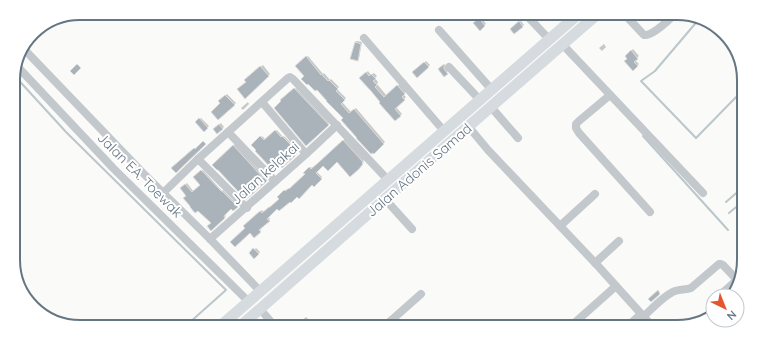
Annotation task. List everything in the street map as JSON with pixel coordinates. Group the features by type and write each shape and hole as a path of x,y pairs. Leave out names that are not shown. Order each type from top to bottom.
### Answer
{"highway":[{"path":"227,320 260,292 385,177 442,128 492,90 571,20"},
{"name":"Jalan Adonis Samad","path":"248,320 591,20"}],"street":[{"path":"531,20 549,39"},
{"path":"630,20 644,35 647,35 668,20"},
{"path":"439,30 492,90"},
{"path":"364,38 442,128"},
{"path":"563,45 703,193"},
{"path":"26,52 260,292"},
{"path":"449,67 480,100"},
{"name":"Jalan EA. Toewak","path":"21,69 113,168 248,301"},
{"path":"163,193 198,159 288,78 290,78 385,177"},
{"path":"610,95 579,121 576,124 576,128 650,212"},
{"path":"262,102 306,154"},
{"path":"491,107 518,138"},
{"name":"Jalan kelakai","path":"210,240 336,125"},
{"path":"468,126 488,150 647,320"},
{"path":"228,132 274,181"},
{"path":"198,159 246,208"},
{"path":"560,226 595,194"},
{"path":"385,199 412,229"},
{"path":"595,263 619,241"},
{"path":"636,320 670,293 688,290 691,288 719,264 724,266 734,277"},
{"path":"578,320 616,286"},
{"path":"392,320 421,294"},
{"path":"260,309 270,320"}],"building":[{"path":"477,20 480,20 485,26 480,31 473,23"},
{"path":"519,21 523,27 514,34 510,29"},
{"path":"355,42 361,44 358,61 350,59"},
{"path":"631,50 638,59 634,62 638,66 633,71 624,61 627,59 625,56"},
{"path":"306,56 321,75 328,81 329,80 338,89 336,91 345,100 341,104 349,113 354,109 384,144 374,154 371,154 356,138 341,120 343,118 317,90 315,91 301,79 304,76 295,66"},
{"path":"424,62 429,67 417,78 412,72"},
{"path":"77,64 81,68 74,75 70,71"},
{"path":"444,64 444,69 448,74 444,77 438,69"},
{"path":"260,66 269,76 245,99 237,89 246,82 244,80"},
{"path":"366,72 369,76 371,74 376,79 373,81 377,85 375,87 384,97 397,85 405,94 402,97 405,100 395,109 401,116 395,121 359,78"},
{"path":"294,88 329,125 306,146 274,108 281,101 280,100"},
{"path":"225,95 235,105 218,120 211,112 220,103 218,101"},
{"path":"199,118 208,128 204,132 195,122"},
{"path":"219,124 223,129 217,134 213,129"},
{"path":"275,130 291,145 290,146 297,154 282,168 278,164 272,169 251,145 260,136 264,140"},
{"path":"343,140 363,162 359,169 350,177 337,162 328,171 323,166 316,173 322,179 314,187 312,185 299,199 297,197 279,211 277,209 267,219 270,221 259,230 261,232 254,238 250,233 235,247 230,242 245,228 243,226 260,211 262,213 270,207 279,199 277,197 284,190 289,189 305,174 303,173 309,167 311,169"},
{"path":"203,141 206,144 176,173 171,168 194,148 195,149"},
{"path":"233,145 267,181 246,200 212,165"},
{"path":"201,170 238,207 233,211 231,209 224,216 225,218 211,231 207,226 211,223 198,211 195,213 183,198 186,196 180,188 185,184 192,192 200,185 193,177"},
{"path":"253,248 259,254 254,259 249,253"},
{"path":"658,290 660,294 651,302 648,299"}],"waterway":[{"path":"695,23 655,71 641,81 696,138 737,96"},
{"path":"20,82 66,132 226,290 192,320"},
{"path":"643,136 728,230"},
{"path":"726,202 737,192"},
{"path":"729,213 737,206"}]}
